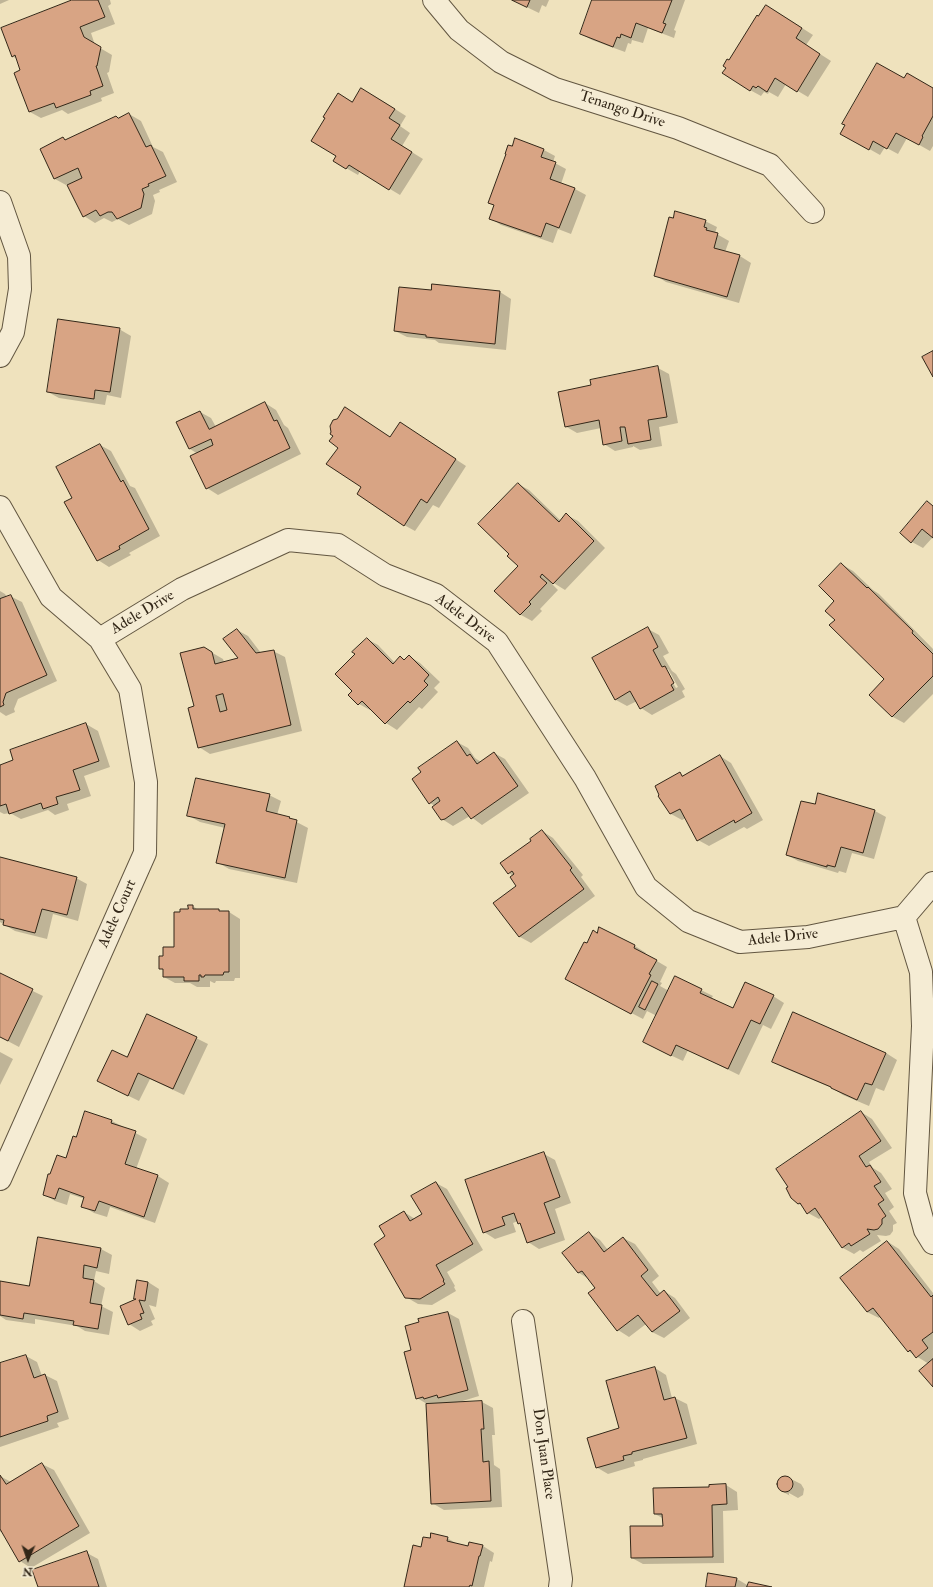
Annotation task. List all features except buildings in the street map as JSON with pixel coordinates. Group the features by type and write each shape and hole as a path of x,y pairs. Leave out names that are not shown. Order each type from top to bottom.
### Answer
{"street":[{"name":"Tenango Drive","path":"434,0 458,30 501,62 555,89 678,128 770,165 814,212"},
{"path":"0,202 19,256 20,289 13,332 0,356"},
{"name":"Adele Drive","path":"0,507 51,597 100,639 182,589 288,540 338,545 385,575 436,595 497,642 585,778 646,888 688,921 740,942 808,937 904,917"},
{"name":"Adele Court","path":"0,1179 145,854 146,782 130,689 100,639"},
{"path":"933,883 904,917 920,972 924,1026 915,1193 925,1230 933,1243"},
{"name":"Don Juan Place","path":"523,1321 561,1579 560,1587"}]}
